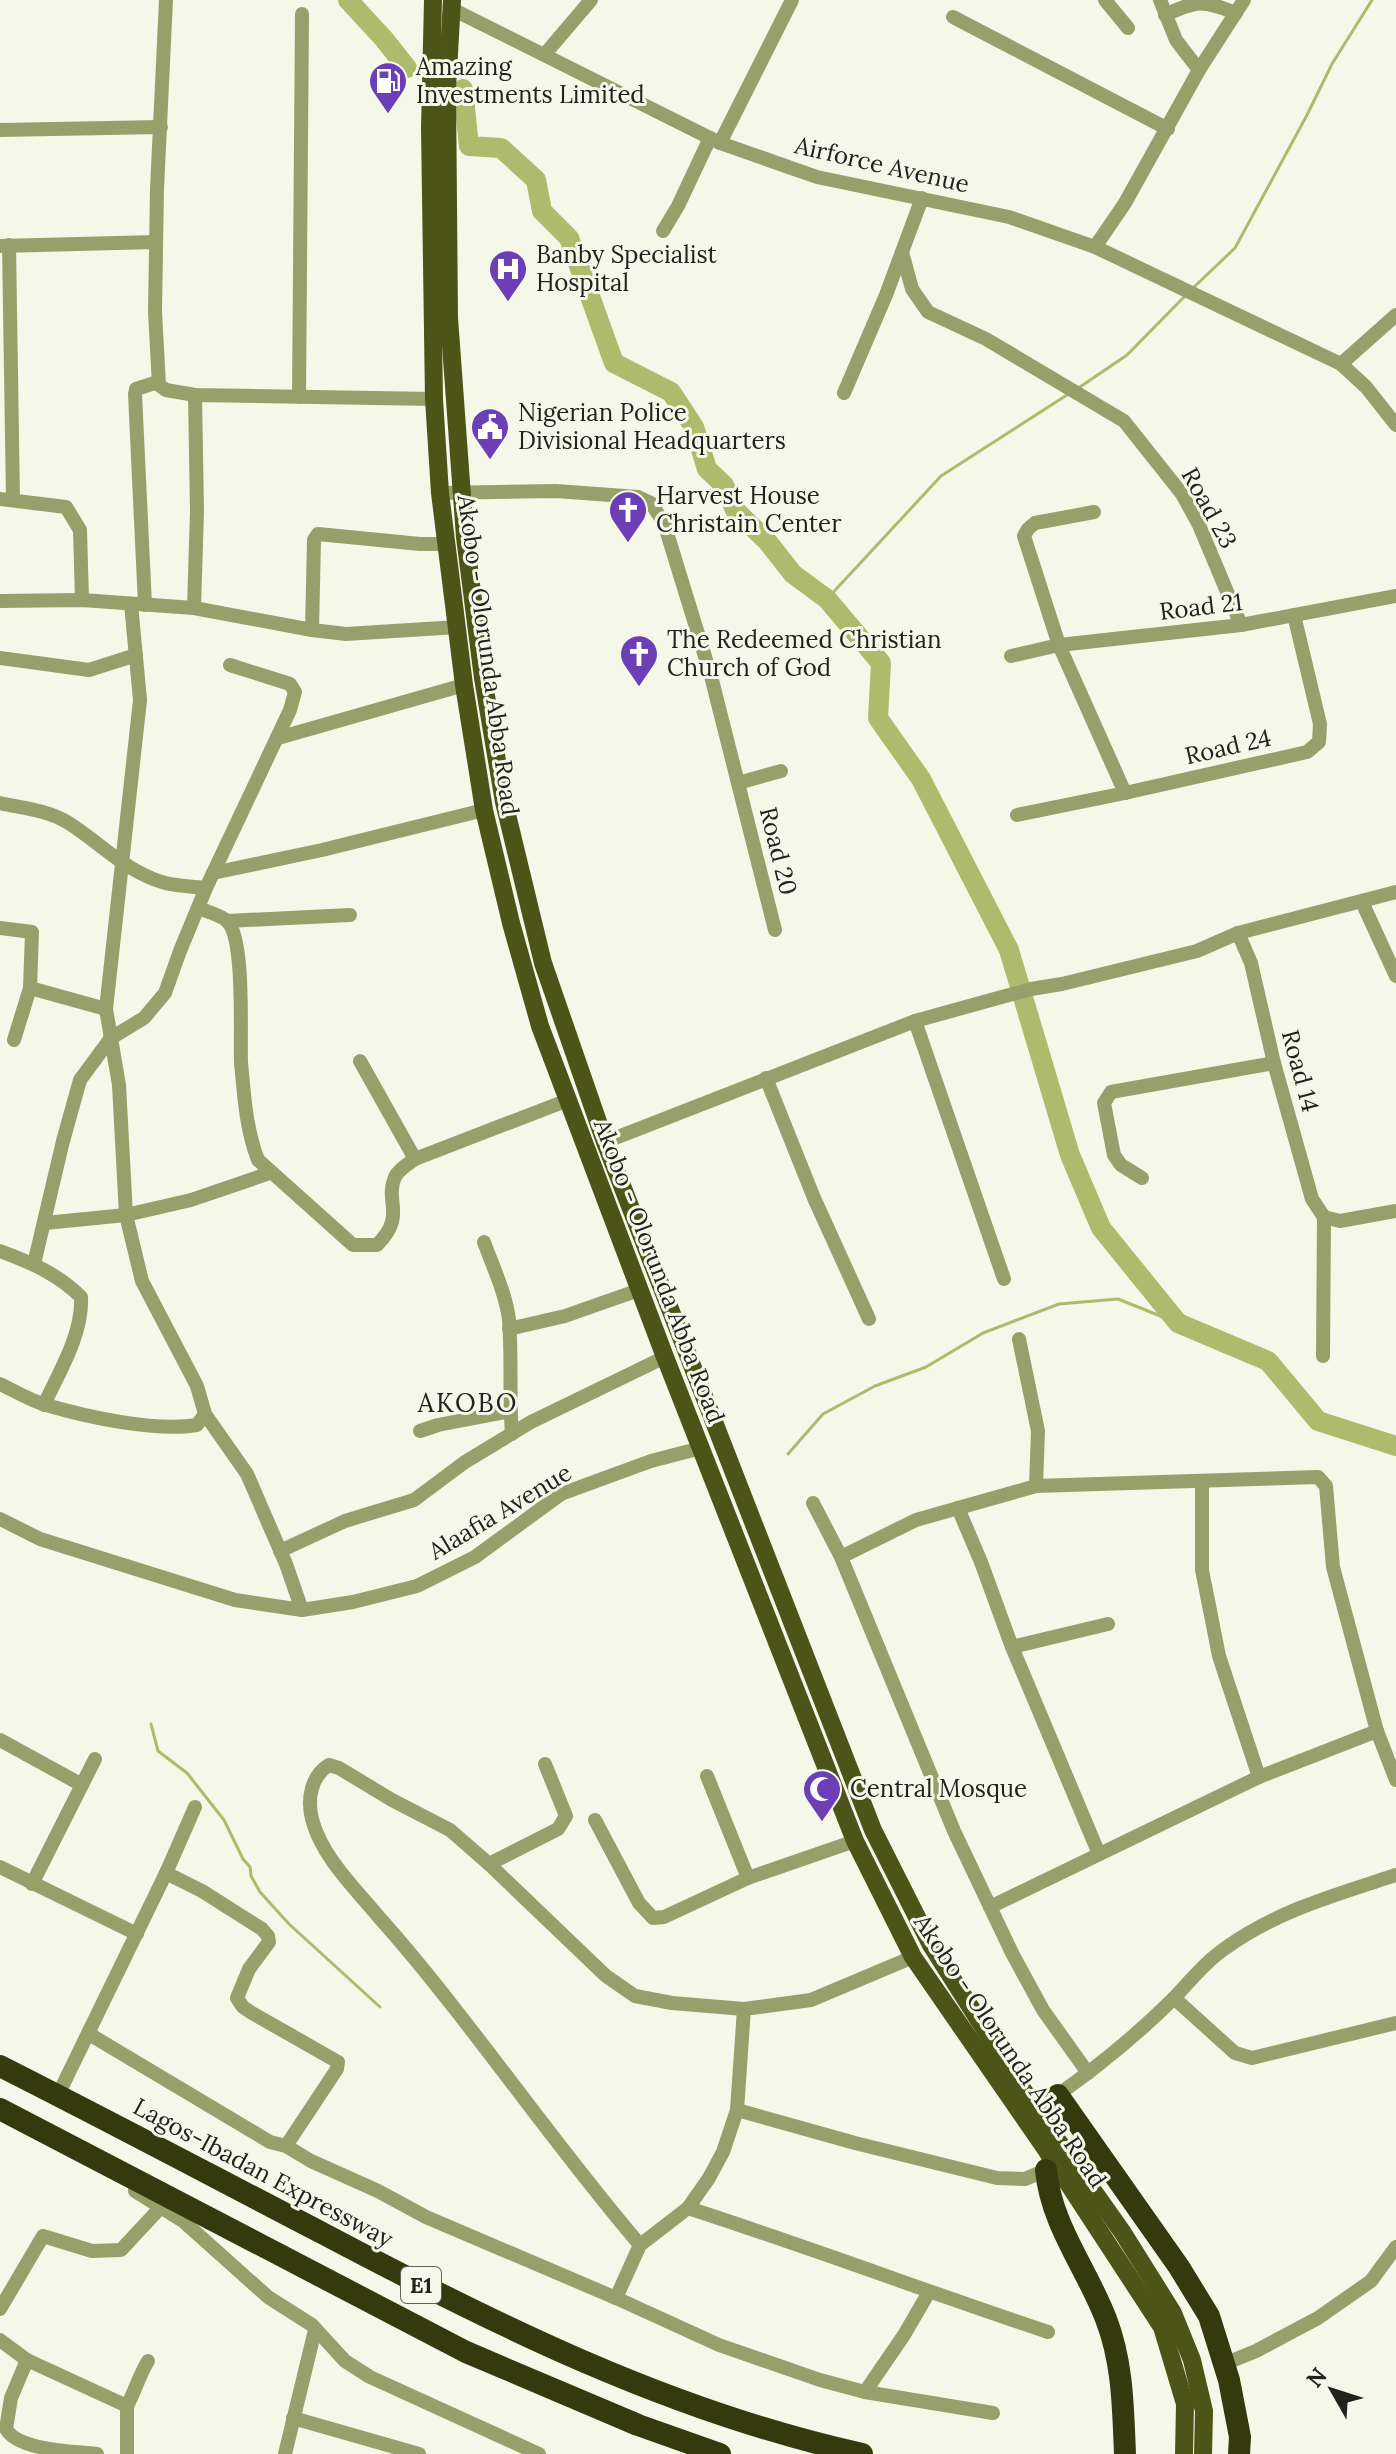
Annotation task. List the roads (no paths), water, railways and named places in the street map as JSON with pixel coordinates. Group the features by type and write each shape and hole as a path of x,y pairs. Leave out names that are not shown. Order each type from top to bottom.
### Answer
{"highway":[{"name":"Lagos-Ibadan Expressway","path":"0,2066 390,2270 556,2350 706,2409 803,2441 862,2454"},
{"path":"1058,2095 1179,2267 1209,2316 1229,2380 1240,2437 1239,2454"},
{"name":"E1","path":"0,2109 466,2352 638,2425 720,2454"},
{"path":"1047,2161 1048,2190 1105,2316 1116,2351 1122,2390 1125,2454"}],"main road":[{"name":"Akobo - Olorunda Abba Road","path":"433,0 440,77 449,318 465,537 483,678 504,802 543,963 605,1142 675,1326 873,1830 931,1945 1036,2110 1123,2233 1173,2313 1192,2360 1204,2411 1203,2454"},
{"name":"Akobo - Olorunda Abba Road","path":"452,4 440,77 434,399 440,493 464,685 484,810 540,1026 656,1334 855,1841 913,1957 1047,2161 1162,2327 1185,2404 1184,2454"},
{"path":"478,768 498,765"},
{"path":"656,1334 675,1326"},
{"path":"866,1865 886,1856"}],"street":[{"path":"166,0 155,312 158,382 161,387 195,395 434,399"},
{"path":"545,54 591,0"},
{"path":"663,231 792,0"},
{"path":"1105,0 1128,28"},
{"path":"1160,0 1176,40 1199,70"},
{"path":"1095,247 1125,203 1199,70 1240,6 1198,1 1165,15"},
{"name":"Airforce Avenue","path":"452,4 715,140 817,177 1009,217 1095,247 1341,364 1366,387 1396,425"},
{"path":"299,397 302,14"},
{"path":"953,17 1168,129"},
{"path":"0,130 161,127"},
{"path":"844,393 922,198"},
{"path":"82,600 80,530 66,507 6,500 13,381 4,246 156,242"},
{"name":"Road 23","path":"902,252 912,289 928,312 986,339 1124,421 1182,494 1199,525 1241,625"},
{"path":"1341,364 1396,315"},
{"path":"158,382 140,387 135,394 136,655 140,700 106,1009 119,1085 126,1215 142,1281 197,1386 205,1414 247,1474 302,1610"},
{"path":"194,608 197,511 195,395"},
{"path":"440,493 462,491"},
{"name":"Road 20","path":"462,491 597,493 638,497 651,503 664,523 711,676 775,930"},
{"path":"1094,512 1035,523 1024,536 1059,645 1125,793"},
{"path":"312,630 314,540 318,534 448,544"},
{"name":"Road 21","path":"1011,656 1059,645 1241,625 1396,596"},
{"path":"0,601 82,600 194,608 346,634 458,627"},
{"name":"Road 24","path":"1017,815 1307,752 1319,742 1320,724 1294,615"},
{"path":"0,658 89,670 136,655"},
{"path":"34,1264 80,1080 111,1038 144,1018 165,993 206,888 290,710 294,687 285,681 230,665"},
{"path":"278,738 464,685"},
{"name":"Road 20","path":"738,783 781,771"},
{"path":"0,803 46,813 65,821 123,863 150,878 171,885 206,888"},
{"path":"213,873 484,810"},
{"path":"605,1142 915,1021 1031,989 1197,951 1238,933 1396,892"},
{"path":"1362,902 1396,976"},
{"path":"199,908 227,921 350,915"},
{"path":"227,921 236,940 241,1062 248,1120 258,1160 353,1245 377,1245 386,1236 395,1214 395,1177 404,1166 568,1100"},
{"path":"0,928 32,932 30,988 14,1040"},
{"name":"Road 14","path":"1238,933 1251,963 1274,1063 1312,1199 1324,1217"},
{"path":"30,988 106,1009"},
{"path":"915,1021 1004,1279"},
{"path":"360,1061 415,1159"},
{"path":"1142,1178 1121,1165 1114,1155 1104,1103 1111,1092 1274,1063"},
{"path":"766,1078 814,1198 869,1319"},
{"path":"45,1223 126,1215 191,1200 270,1173"},
{"path":"1323,1356 1324,1217 1340,1221 1396,1211"},
{"path":"484,1242 506,1306 512,1434"},
{"path":"0,1251 34,1264 69,1284 81,1297 82,1314 77,1330 44,1405"},
{"path":"509,1329 565,1316 639,1290"},
{"path":"1019,1339 1038,1431 1036,1486"},
{"path":"280,1551 345,1521 414,1500 465,1462 545,1414 665,1357"},
{"path":"0,1384 44,1405 122,1422 179,1428 197,1425 205,1414"},
{"path":"420,1431 510,1411"},
{"name":"Alaafia Avenue","path":"0,1519 40,1539 220,1595 302,1610 353,1602 417,1586 475,1557 561,1494 651,1461 701,1448"},
{"path":"841,1557 916,1520 1036,1486 1318,1477 1326,1486 1333,1567 1377,1731 1390,1746 1396,1780"},
{"path":"1202,1482 1202,1570 1219,1656 1259,1777"},
{"path":"813,1503 841,1557 909,1728 990,1907 1028,1985 1088,2073"},
{"path":"958,1508 1012,1647 1099,1854"},
{"path":"1012,1647 1108,1624"},
{"path":"990,1907 1259,1777 1377,1731"},
{"path":"0,1740 82,1785"},
{"path":"32,1884 95,1759"},
{"path":"489,1864 563,1824 566,1816 545,1764"},
{"path":"640,2245 455,2009 329,1856 312,1819 310,1801 313,1782 321,1770 329,1765 339,1768 450,1830 606,1976 635,1996 672,2003 744,2009 811,2000 913,1957"},
{"path":"707,1776 748,1878"},
{"path":"58,2095 195,1807"},
{"path":"595,1820 639,1903 653,1918 664,1917 748,1878 855,1841"},
{"path":"0,1867 137,1934"},
{"path":"166,1873 202,1891 262,1929 269,1942 249,1969 237,1998 252,2013 338,2062 337,2069 286,2146"},
{"path":"1036,2110 1088,2073 1174,1998 1226,1947 1269,1922 1330,1896 1396,1875"},
{"path":"1174,1998 1235,2053 1252,2058 1396,2023"},
{"path":"616,2298 640,2245 688,2208 717,2164 737,2110 744,2009"},
{"path":"90,2032 270,2142 286,2146 426,2217 719,2345 808,2377 865,2392 993,2413"},
{"path":"737,2110 997,2178 1025,2179 1047,2161"},
{"path":"0,2120 143,2195 183,2221 268,2297 312,2325 345,2361 370,2377 539,2454"},
{"path":"0,2309 43,2236 92,2251 121,2250 161,2207"},
{"path":"688,2208 1048,2332"},
{"path":"1224,2364 1318,2318 1371,2281 1396,2247"},
{"path":"865,2392 929,2292"},
{"path":"285,2454 315,2330"},
{"path":"0,2340 27,2360 127,2406"},
{"path":"27,2360 11,2398 7,2433 26,2444 97,2454"},
{"path":"127,2454 127,2406 136,2381 148,2361"},
{"path":"293,2418 419,2454"}],"waterway":[{"path":"348,0 407,68"},
{"path":"1194,287 1235,248 1332,64 1372,0"},
{"path":"463,89 469,146 501,148 536,180 542,211 569,238 614,363 671,392 694,427 707,469 724,485 735,510 767,541 793,574 827,599 881,663 878,718 921,779 1009,950 1070,1155 1101,1228 1178,1323 1268,1361 1318,1421 1396,1446"},
{"path":"1077,389 1127,355 1186,295"},
{"path":"827,599 941,476 1070,393"},
{"path":"788,1454 823,1414 875,1386 926,1367 983,1333 1059,1304 1118,1299 1178,1323"},
{"path":"151,1724 158,1751 187,1773 224,1820 260,1892 289,1924 380,2007"}],"place":[{"name":"Amazing Investments Limited","path":"388,115"},
{"name":"Banby Specialist Hospital","path":"508,303"},
{"name":"Nigerian Police Divisional Headquarters","path":"490,461"},
{"name":"Harvest House Christain Center","path":"628,544"},
{"name":"The Redeemed Christian Church of God","path":"639,688"},
{"name":"Central Mosque","path":"822,1823"}],"district":[{"name":"AKOBO","path":"468,1403"}]}
